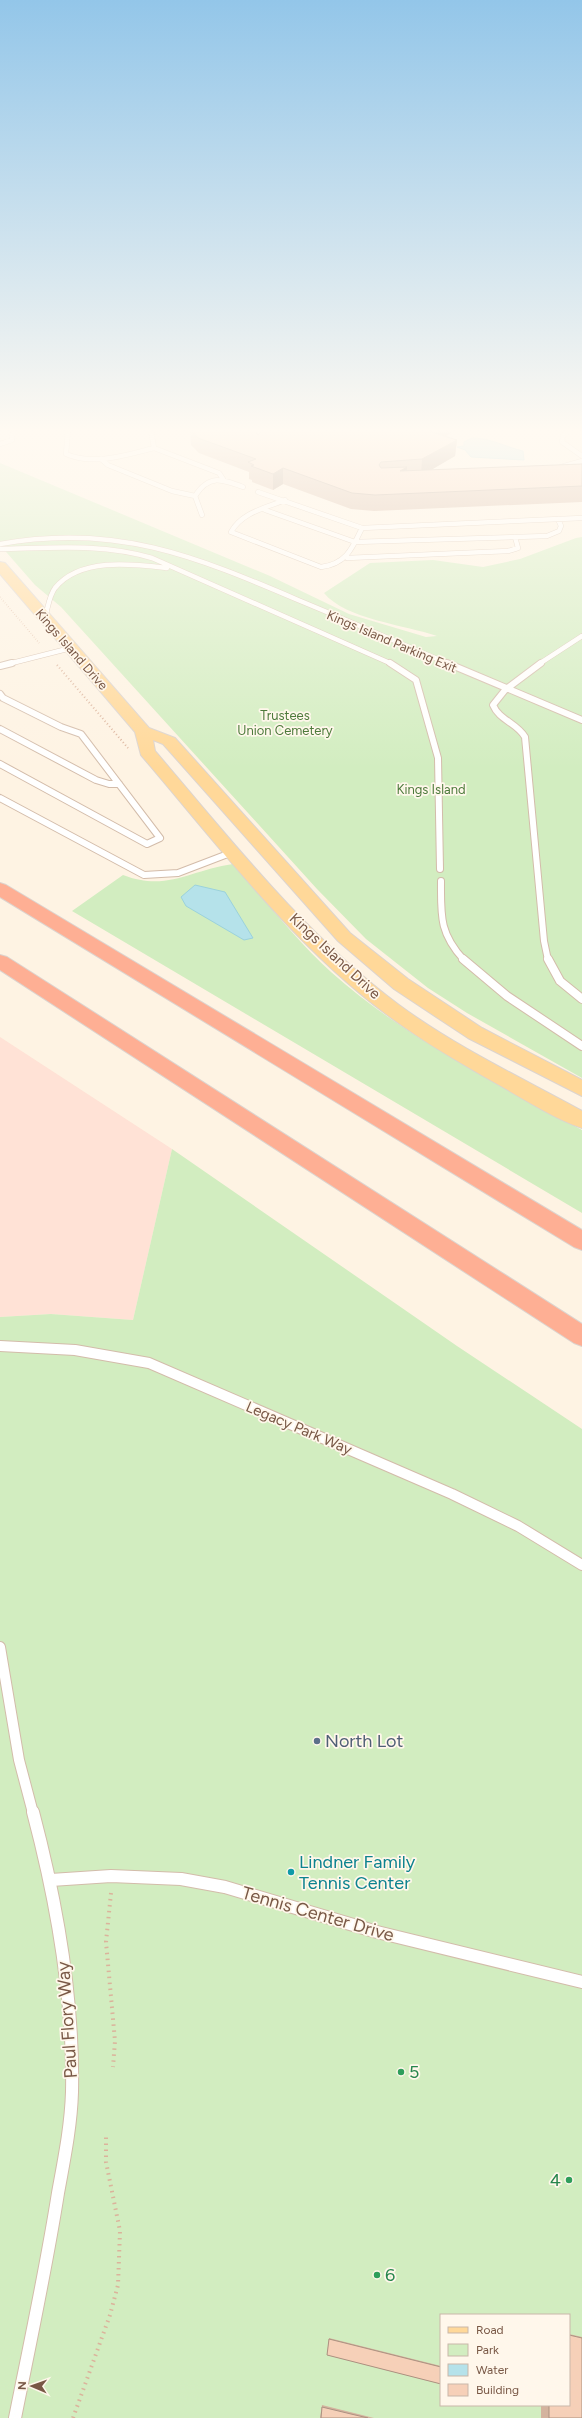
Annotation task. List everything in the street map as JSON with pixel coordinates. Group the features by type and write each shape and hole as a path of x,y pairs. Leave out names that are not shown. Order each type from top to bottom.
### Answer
{"highway":[{"path":"0,889 582,1241"},
{"path":"0,961 582,1336"}],"main road":[{"name":"Kings Island Drive","path":"0,566 144,731 169,741 344,937 401,984 475,1033 582,1089"},
{"name":"Kings Island Drive","path":"144,731 147,752 233,852 325,950 356,979 392,1009 453,1048 582,1120"}],"lane":[{"name":"Kings Island Parking Exit","path":"133,543 174,551 213,564 582,720"},
{"path":"259,543 321,567 334,567 347,558 355,543"},
{"path":"347,558 508,551 518,548 517,543"},
{"path":"0,549 73,547 133,552 155,558 170,568 389,662 416,680 438,758 440,868"},
{"path":"45,617 54,588 66,579 82,571 102,566 122,564 170,568"},
{"path":"582,636 506,689 494,701 493,705 499,714 519,727 524,737 544,941 548,963 555,977 582,999"},
{"path":"0,666 71,648"},
{"path":"0,694 3,698 61,727 81,734 160,838 147,844 0,764"},
{"path":"0,729 96,780 109,784 119,784"},
{"path":"0,798 144,875 156,877 174,874 233,852"},
{"path":"441,881 442,919 445,937 457,953 527,1011 562,1035 582,1046"},
{"name":"Legacy Park Way","path":"0,1346 75,1350 114,1355 149,1363 452,1494 518,1526 582,1565"},
{"name":"Paul Flory Way","path":"0,1647 19,1760 51,1880 62,1947 72,2039 72,2094 68,2134 50,2238 15,2418"},
{"name":"Tennis Center Drive","path":"51,1880 112,1876 181,1879 225,1887 377,1932 582,1982"}],"path":[{"path":"0,597 39,643"},
{"path":"110,1893 106,1942 115,2041 113,2067"},
{"path":"73,2418 110,2315 118,2285 120,2231 106,2162 106,2134"}],"shaded area":[{"path":"0,1037 172,1149 133,1320 51,1314 0,1317"}],"green space":[{"name":"Kings Island","path":"0,543 191,543 270,576 349,614 426,637 437,636 361,615 334,602 324,593 370,563 433,560 483,567 520,559 563,543 582,543 582,1078 467,1013 428,988 366,939 317,889 61,607 35,585 0,545"},
{"path":"233,864 305,946 331,972 359,996 389,1018 452,1058 582,1130 582,1213 72,911 123,875 139,880 166,881"},
{"name":"Lindner Family Tennis Center","path":"172,1149 457,1346 582,1429 582,2418 0,2418 0,1317 51,1314 133,1320"}],"water":[{"path":"195,885 225,892 253,938 244,940 186,906 181,897"}],"building":[{"path":"570,2335 582,2338 582,2418 549,2418 549,2406 570,2406"},
{"path":"329,2339 440,2367 440,2384 327,2355"},
{"path":"322,2407 351,2414 368,2418 321,2418"}],"place":[{"name":"North Lot","path":"317,1741"},
{"name":"Lindner Family Tennis Center","path":"291,1872"},
{"name":"5","path":"401,2072"},
{"name":"4","path":"569,2180"},
{"name":"6","path":"377,2275"}],"park label":[{"name":"Trustees Union Cemetery","path":"285,722"}]}
